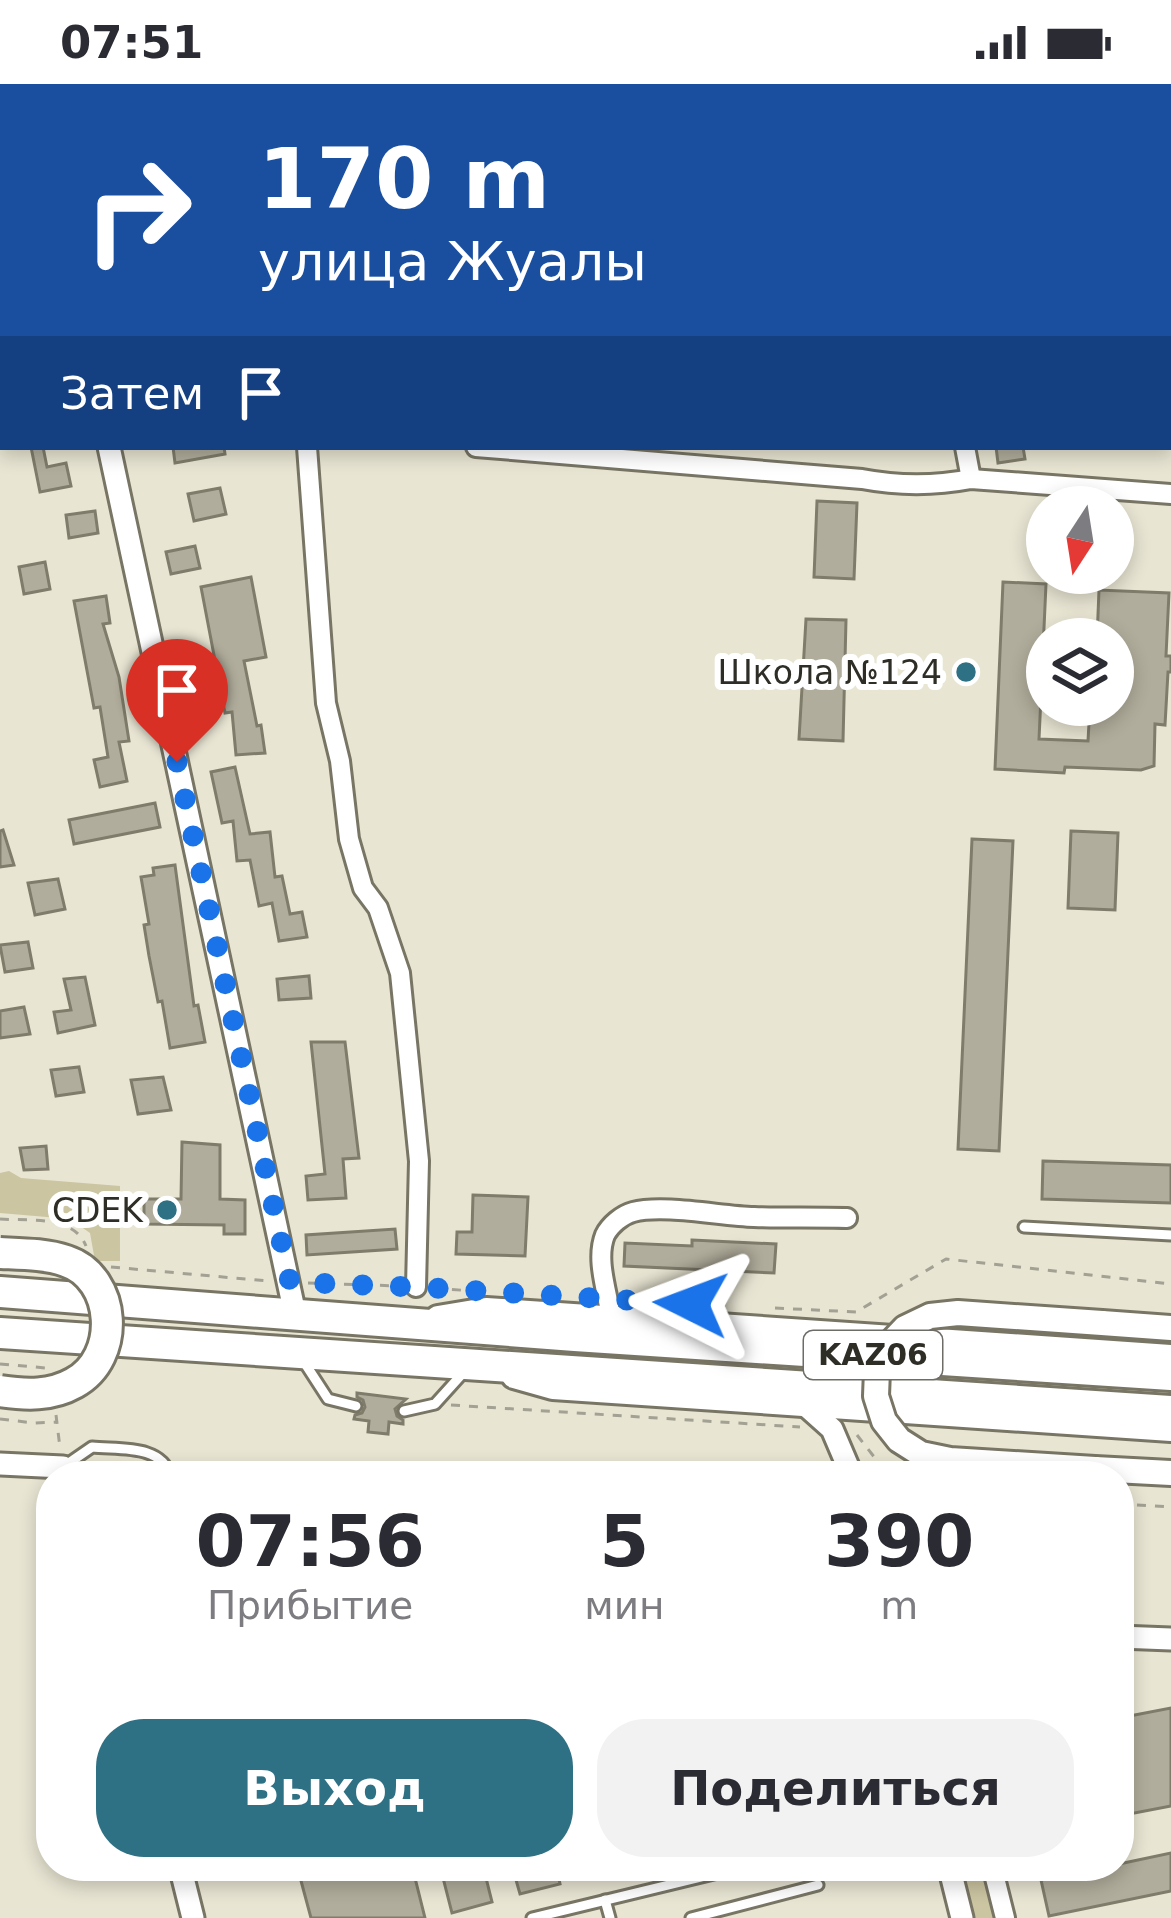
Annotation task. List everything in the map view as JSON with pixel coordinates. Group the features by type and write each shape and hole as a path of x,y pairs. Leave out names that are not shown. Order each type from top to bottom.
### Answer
{"highway":[{"path":"0,1253 70,1262 94,1281 106,1307 107,1333 95,1364 78,1382 47,1394 0,1391"},
{"name":"KАZ06","path":"0,1292 1171,1375"},
{"name":"KАZ06","path":"0,1333 1171,1411"}],"main road":[{"path":"412,1322 486,1310 1171,1357"},
{"path":"968,1461 921,1454 899,1440 884,1421 876,1396 878,1370 886,1348 905,1328 930,1316 958,1313 1171,1328"},
{"path":"471,1364 553,1387 805,1404 843,1429 1171,1429"},
{"path":"1134,1471 1171,1473"}],"street":[{"path":"110,450 296,1314"},
{"path":"307,450 326,704 340,761 349,839 363,888 378,908 400,973 419,1160 416,1287"},
{"path":"512,450 889,484 941,485 971,479 1171,494"},
{"path":"726,468 727,450"},
{"path":"966,450 971,479"},
{"path":"611,1318 602,1262 604,1242 614,1223 634,1211 847,1218"},
{"path":"843,1429 848,1461"},
{"path":"0,1464 36,1468"},
{"path":"1134,1638 1171,1639"},
{"path":"184,1881 193,1918"},
{"path":"953,1881 962,1918"},
{"path":"996,1881 1005,1918"}],"lane":[{"path":"1024,1227 1171,1235"},
{"path":"298,1353 328,1399 356,1406"},
{"path":"404,1411 435,1404 471,1364"},
{"path":"80,1461 92,1448 158,1454 164,1461"},
{"path":"532,1918 684,1881"},
{"path":"691,1918 818,1885"},
{"path":"605,1900 610,1918"}],"path":[{"path":"0,1219 76,1229 85,1240 88,1263"},
{"path":"766,1308 856,1312 946,1258 1171,1284"},
{"path":"103,1265 290,1282 480,1291"},
{"path":"0,1364 50,1368"},
{"path":"55,1404 66,1461"},
{"path":"435,1404 843,1429 856,1434 877,1461"},
{"path":"0,1419 57,1423"},
{"path":"1134,1505 1171,1507"}],"shaded area":[{"path":"9,1171 21,1178 120,1186 120,1261 95,1261 90,1233 70,1219 0,1213 0,1173"},
{"path":"962,1881 989,1881 998,1918 972,1918"}],"building":[{"path":"32,450 44,450 47,467 66,463 71,486 40,492"},
{"path":"173,450 224,450 225,454 175,463"},
{"path":"996,450 1024,450 1025,459 998,463"},
{"path":"220,488 226,514 194,521 188,494"},
{"path":"817,501 857,503 854,579 814,577"},
{"path":"95,511 98,533 69,538 66,515"},
{"path":"195,546 200,568 171,574 166,552"},
{"path":"45,562 50,589 24,594 19,567"},
{"path":"251,577 266,657 244,661 265,753 236,755 232,712 225,713 201,587"},
{"path":"1003,582 1026,583 1026,594 1046,594 1044,618 1026,618 1026,726 1040,726 1039,739 1088,741 1089,726 1134,726 1134,618 1098,618 1099,594 1169,593 1166,656 1171,656 1171,672 1165,725 1155,724 1154,766 1141,770 1065,767 1064,773 995,769"},
{"path":"106,596 110,623 103,624 119,677 129,741 119,742 127,781 100,787 94,760 108,757 74,601"},
{"path":"806,619 846,620 843,741 799,739"},
{"path":"235,767 250,834 270,832 275,877 282,876 290,914 302,912 307,937 279,941 272,903 259,906 250,860 237,861 233,821 222,823 211,772"},
{"path":"155,803 160,827 74,844 69,820"},
{"path":"0,831 14,865 0,867"},
{"path":"1071,831 1118,833 1115,910 1068,908"},
{"path":"972,839 1013,841 999,1151 958,1149"},
{"path":"175,865 194,1006 198,1005 205,1042 170,1048 149,956 141,877 154,875 153,868"},
{"path":"58,879 65,909 35,915 28,883"},
{"path":"28,942 33,968 5,972 0,945"},
{"path":"309,976 311,998 279,1000 277,979"},
{"path":"85,977 95,1025 58,1033 54,1012 71,1010 64,979"},
{"path":"24,1007 30,1034 0,1038 0,1011"},
{"path":"311,1042 345,1042 359,1158 343,1159 346,1198 308,1200 306,1176 325,1174"},
{"path":"79,1067 84,1092 56,1096 51,1070"},
{"path":"163,1077 171,1110 138,1114 131,1080"},
{"path":"182,1142 220,1145 220,1199 245,1200 245,1234 224,1234 224,1225 144,1224 144,1199 181,1199"},
{"path":"46,1146 48,1169 24,1170 20,1148"},
{"path":"1043,1161 1171,1165 1171,1203 1042,1199"},
{"path":"473,1195 528,1197 525,1256 456,1254 457,1232 472,1232"},
{"path":"395,1229 397,1249 307,1255 306,1235"},
{"path":"692,1240 776,1244 774,1273 624,1266 625,1243 692,1246"},
{"path":"357,1393 406,1399 395,1409 403,1424 389,1422 388,1434 368,1432 369,1421 354,1419 365,1407"},
{"path":"1171,1708 1171,1806 1134,1813 1134,1715"},
{"path":"1171,1853 1171,1891 1049,1916 1041,1881 1134,1881 1134,1861"},
{"path":"301,1881 416,1881 425,1918 311,1918"},
{"path":"444,1881 487,1881 492,1902 452,1913"},
{"path":"516,1881 559,1881 560,1884 520,1894"}],"place":[{"name":"Школа №124","path":"966,672"},
{"name":"CDEK","path":"167,1210"}],"route":[{"path":"177,762 290,1282 691,1304"}]}
